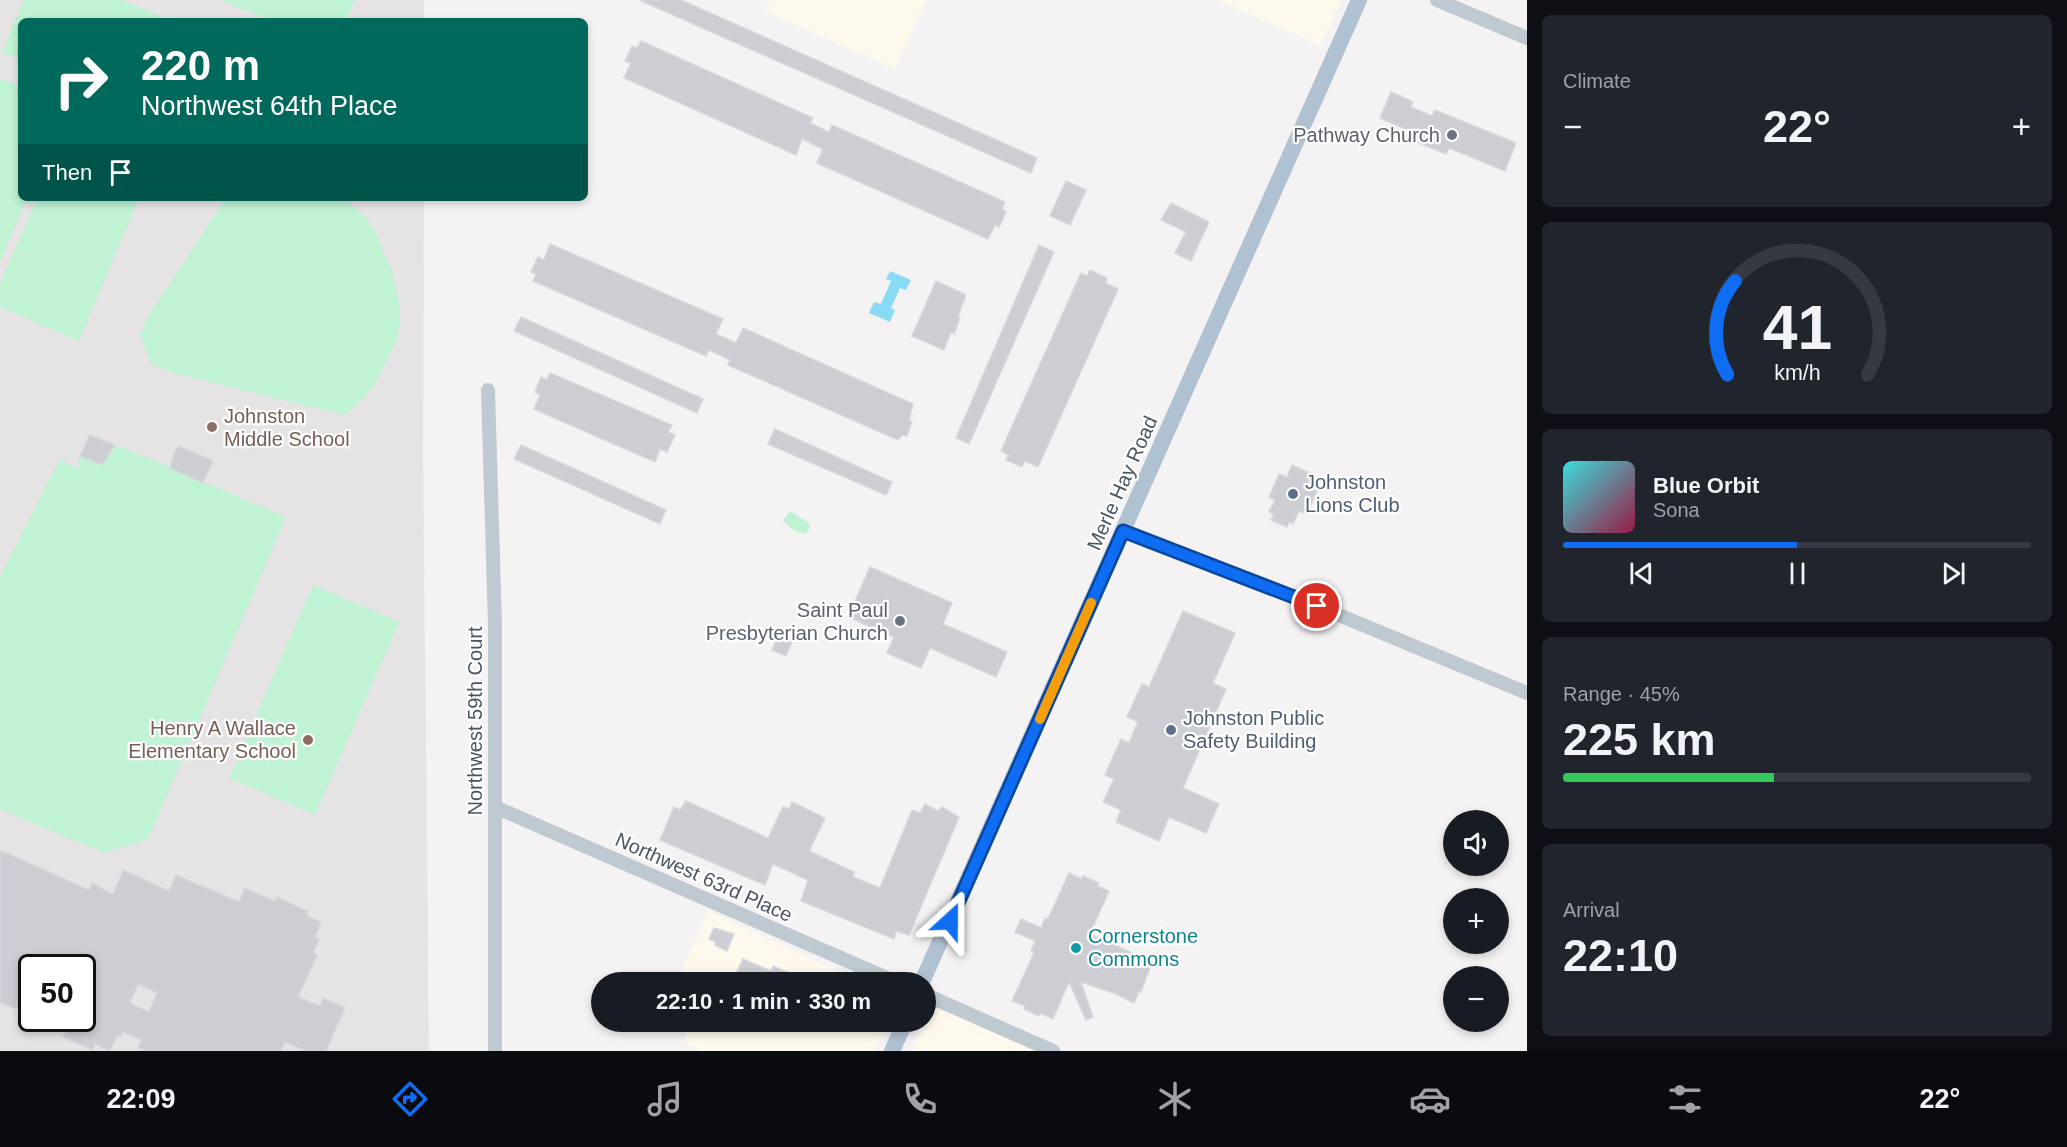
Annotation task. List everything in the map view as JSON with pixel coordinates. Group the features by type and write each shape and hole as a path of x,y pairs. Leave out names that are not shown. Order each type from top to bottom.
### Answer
{"main road":[{"name":"Merle Hay Road","path":"926,972 1359,0"},
{"path":"892,1051 901,1032"}],"street":[{"path":"1437,0 1527,38"},
{"name":"Northwest 59th Court","path":"488,390 495,626 495,1051"},
{"path":"1123,531 1317,606 1527,693"},
{"name":"Northwest 63rd Place","path":"495,807 873,972"},
{"path":"936,999 1053,1051"}],"shaded area":[{"path":"0,0 424,0 424,18 18,18 18,201 424,201 423,455 429,1051 0,1051"},
{"path":"769,0 926,0 895,69 764,11"},
{"path":"1218,0 1341,0 1320,46"},
{"path":"708,910 840,972 683,972"},
{"path":"936,999 1053,1051 912,1051 920,1032 936,1032"},
{"path":"685,1032 883,1032 874,1051 701,1051 686,1044"}],"green space":[{"path":"24,0 122,0 165,18 18,18 18,58 2,52"},
{"path":"221,0 355,0 347,18 264,18"},
{"path":"0,78 18,86 18,201 26,201 0,262"},
{"path":"36,201 138,201 79,341 0,307 0,284"},
{"path":"224,201 347,201 366,217 377,235 391,270 400,306 400,324 396,342 376,382 364,398 345,415 174,373 151,364 140,335 148,317"},
{"path":"90,435 170,467 179,446 213,461 204,482 286,517 148,839 104,853 0,809 0,577 60,459 77,469 81,461 78,460"},
{"path":"792,512 809,523 810,528 806,534 795,531 783,521 788,513"},
{"path":"313,585 399,622 315,815 229,778"}],"water":[{"path":"890,271 911,280 906,290 900,288 891,308 895,310 890,322 869,313 874,302 881,304 891,281 886,279"}],"building":[{"path":"639,0 681,0 1037,158 1031,173"},
{"path":"641,41 813,118 810,123 829,132 832,125 1005,202 1002,209 1006,212 999,227 995,225 988,239 817,163 823,149 802,139 796,155 624,78 631,63 625,61 632,46 637,48"},
{"name":"Pathway Church","path":"1391,92 1413,102 1411,107 1432,116 1435,110 1516,143 1505,171 1449,148 1446,154 1407,138 1410,131 1380,118"},
{"path":"1066,181 1086,190 1070,225 1050,216"},
{"path":"1171,203 1209,222 1191,261 1175,253 1186,232 1161,220"},
{"path":"550,244 723,319 716,334 736,343 743,328 913,404 909,420 912,422 907,436 902,435 898,440 728,365 730,360 709,350 706,356 533,281 536,274 531,272 538,257 544,260"},
{"path":"1039,245 1054,252 969,444 956,438"},
{"path":"1090,270 1107,278 1105,283 1118,289 1038,467 1025,461 1022,467 1006,460 1009,455 1001,451 1081,273 1087,276"},
{"path":"936,281 966,295 954,334 951,332 944,350 912,336"},
{"path":"521,317 703,399 697,413 514,331"},
{"path":"550,373 672,425 668,432 675,435 667,452 660,449 655,462 534,409 540,395 535,392 541,377 547,380"},
{"path":"775,429 892,482 886,495 768,444"},
{"path":"90,435 115,445 102,465 80,456"},
{"path":"521,445 666,510 660,524 514,459"},
{"path":"179,446 213,461 203,483 170,468"},
{"name":"Johnston Lions Club","path":"1292,465 1314,475 1309,487 1317,491 1307,514 1299,511 1293,524 1289,522 1287,527 1271,520 1274,514 1269,512 1275,500 1269,497 1279,474 1287,477"},
{"name":"Saint Paul Presbyterian Church","path":"870,567 952,603 943,624 1007,652 996,677 930,648 921,668 887,653 894,637 848,617"},
{"name":"Johnston Public Safety Building","path":"1183,611 1235,633 1213,683 1226,689 1183,788 1219,804 1206,833 1169,817 1159,841 1116,822 1121,810 1103,802 1114,779 1105,775 1121,739 1129,743 1138,722 1127,717 1142,684 1149,687"},
{"path":"779,634 793,640 786,656 772,650"},
{"path":"686,801 768,838 783,807 789,809 792,802 825,818 809,851 854,872 853,877 880,888 912,810 920,813 925,804 938,811 942,807 959,817 909,935 896,931 894,939 801,901 808,880 773,864 765,885 660,840 674,807 680,810"},
{"path":"0,850 89,890 92,883 113,894 123,870 169,891 176,875 239,902 245,888 275,901 277,897 308,911 306,915 321,922 315,937 319,939 313,953 317,955 298,997 320,1006 323,998 345,1008 326,1051 306,1051 285,1042 281,1051 145,1051 138,1048 141,1040 123,1032 121,1037 117,1035 110,1051 95,1044 93,1050 63,1037 65,1032 96,1032 96,954 18,954 18,1005 16,1009 0,1003","holes":["138,984 157,993 149,1012 130,1003"]},
{"name":"Cornerstone Commons","path":"1069,873 1081,879 1083,876 1099,883 1097,886 1109,891 1090,934 1152,962 1141,992 1139,991 1134,1003 1081,982 1093,1017 1086,1020 1069,982 1053,1019 1040,1013 1039,1016 1024,1009 1025,1006 1012,1001 1034,953 1031,951 1035,941 1015,932 1021,919 1041,928 1045,918 1048,919"},
{"path":"714,928 734,934 727,951 709,939"},
{"path":"743,959 771,971 773,966 787,972 737,972"}],"slow traffic":[{"path":"1040,719 1091,603"}],"place":[{"name":"Pathway Church","path":"1452,135"},
{"name":"Johnston Middle School","path":"212,427"},
{"name":"Johnston Lions Club","path":"1293,494"},
{"name":"Saint Paul Presbyterian Church","path":"900,621"},
{"name":"Johnston Public Safety Building","path":"1171,730"},
{"name":"Henry A Wallace Elementary School","path":"308,740"},
{"name":"Cornerstone Commons","path":"1076,948"}],"route":[{"path":"950,921 1123,531 1317,606"}]}
